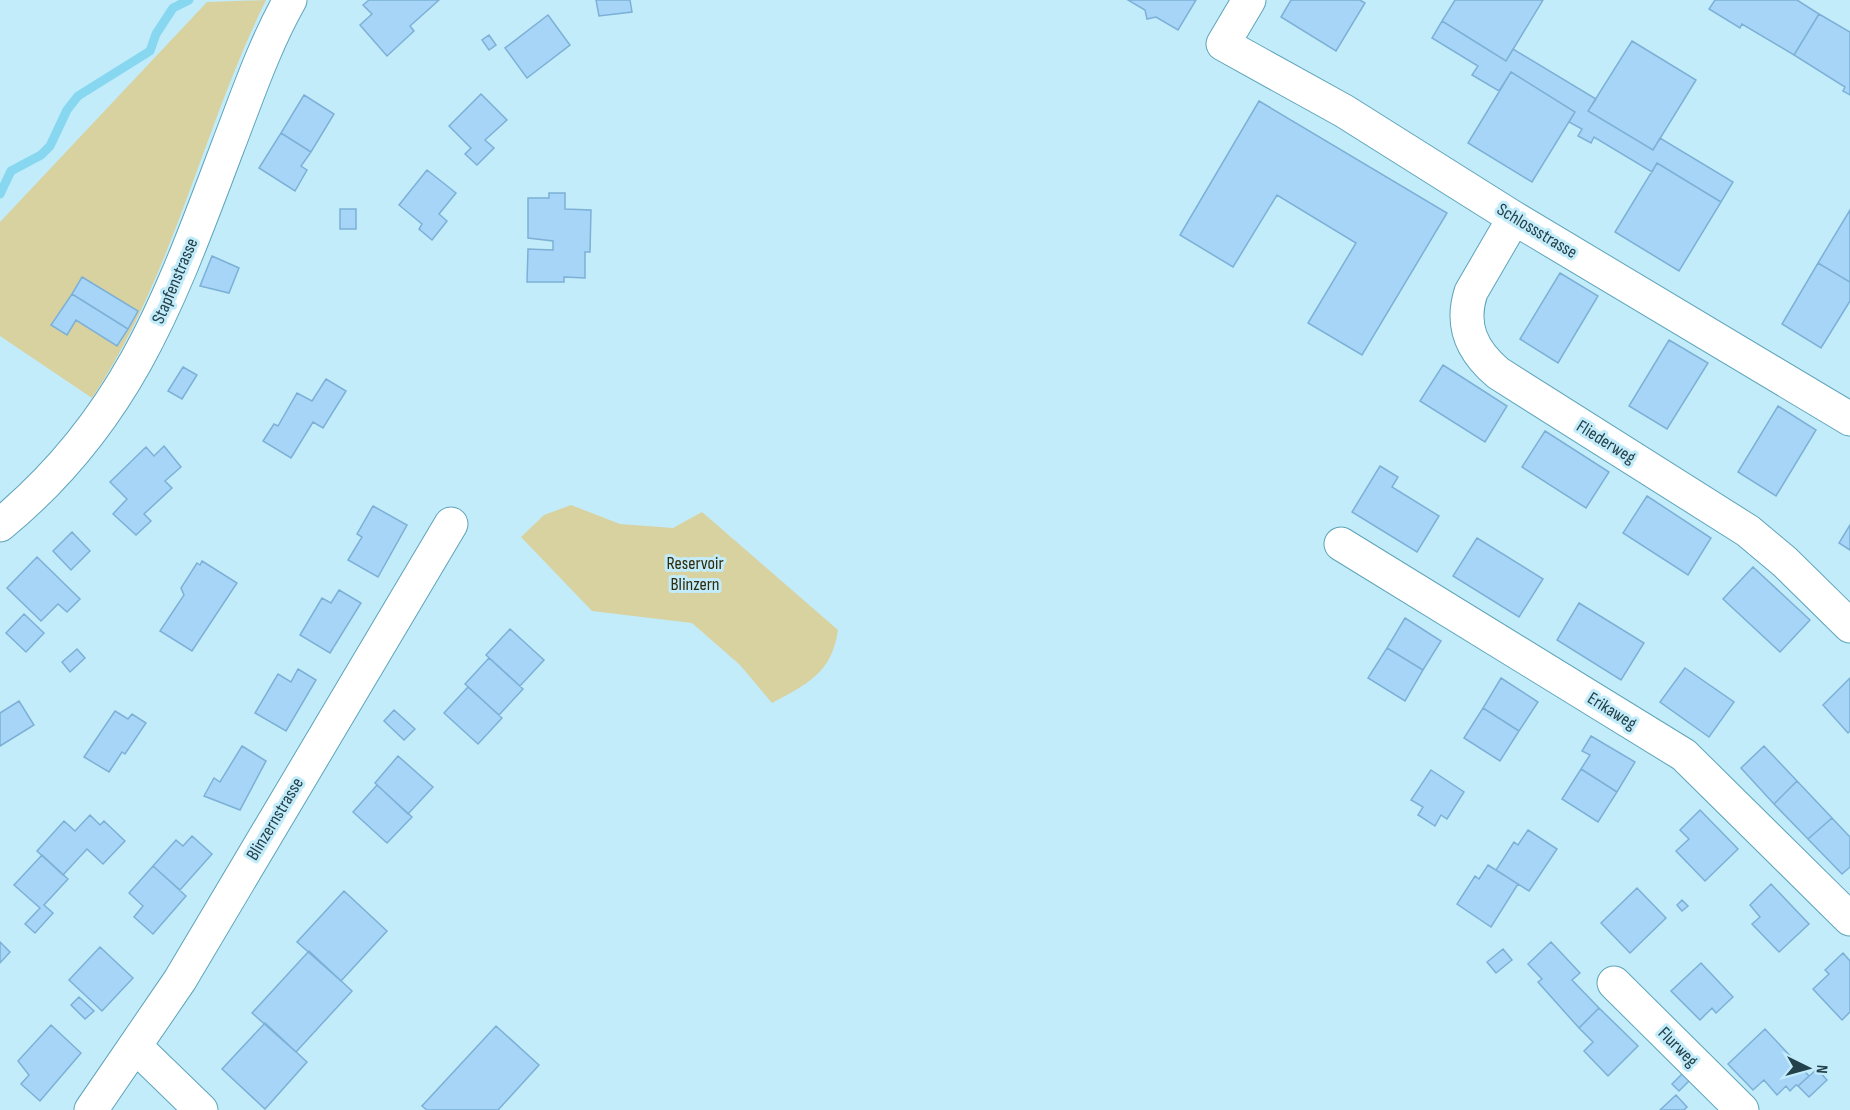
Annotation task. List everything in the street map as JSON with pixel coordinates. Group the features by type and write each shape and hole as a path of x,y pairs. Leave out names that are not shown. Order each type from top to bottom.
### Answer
{"street":[{"name":"Stapfenstrasse","path":"0,525 60,469 99,423 153,332 177,280 264,53 290,0"},
{"name":"Schlossstrasse","path":"1249,0 1223,44 1344,111 1514,218 1850,419"},
{"name":"Fliederweg","path":"1514,218 1471,292 1467,305 1469,334 1482,360 1498,373 1748,531 1785,562 1850,626"},
{"name":"Blinzernstrasse","path":"91,1110 180,981 451,524"},
{"name":"Erikaweg","path":"1341,544 1684,755 1850,918"},
{"name":"Flurweg","path":"1614,983 1742,1110"},
{"path":"136,1047 201,1110"}],"green space":[{"path":"266,0 243,49 166,253 120,351 92,398 0,336 0,222 207,2"},
{"name":"Reservoir Blinzern","path":"571,505 620,524 673,528 702,512 838,630 835,645 824,667 807,683 772,703 740,665 692,623 592,611 521,537 544,515"}],"building":[{"path":"369,0 439,0 410,26 414,31 387,56 360,25 372,14 363,5"},
{"path":"596,0 630,0 632,12 599,16"},
{"path":"1128,0 1196,0 1178,30 1156,17 1147,19 1145,10"},
{"path":"1291,0 1360,0 1365,3 1336,51 1281,17"},
{"path":"1455,0 1543,0 1506,61 1442,21"},
{"path":"1715,0 1797,0 1819,14 1794,55 1742,24 1740,28 1709,9"},
{"path":"1819,14 1850,32 1850,95 1843,91 1845,87 1794,55"},
{"path":"548,15 570,45 527,78 505,48"},
{"path":"1442,21 1506,61 1513,49 1596,99 1588,111 1653,150 1660,138 1733,182 1721,202 1657,163 1652,172 1594,137 1591,143 1578,136 1582,129 1569,122 1575,112 1511,72 1499,91 1472,75 1478,66 1432,38"},
{"path":"489,35 496,45 489,50 482,40"},
{"path":"1632,41 1696,80 1653,150 1588,111"},
{"path":"1511,72 1575,112 1532,182 1468,143"},
{"path":"481,94 507,120 485,140 494,148 477,165 465,154 471,148 449,126"},
{"path":"304,95 334,114 311,152 281,133"},
{"path":"1259,101 1447,213 1362,355 1308,323 1356,243 1277,195 1233,267 1180,235"},
{"path":"281,133 311,152 301,166 307,170 295,191 259,168"},
{"path":"1657,163 1721,202 1679,271 1615,232"},
{"path":"427,170 456,193 439,214 447,221 432,240 419,229 422,224 399,205"},
{"path":"549,193 565,193 565,209 591,210 590,252 585,252 585,278 564,277 564,282 527,282 528,249 553,250 553,241 528,238 528,198 549,198"},
{"path":"340,209 356,209 356,229 340,229"},
{"path":"1850,210 1850,282 1818,263"},
{"path":"212,256 239,268 229,293 200,286"},
{"path":"1818,263 1850,282 1850,301 1821,348 1782,324"},
{"path":"1560,273 1598,296 1558,363 1520,339"},
{"path":"82,277 138,311 128,329 72,294"},
{"path":"72,294 128,329 117,346 76,320 67,335 51,325"},
{"path":"1669,340 1708,363 1667,429 1629,406"},
{"path":"1443,365 1507,406 1485,442 1420,401"},
{"path":"183,367 197,375 182,399 168,391"},
{"path":"326,379 346,391 323,428 313,422 291,458 263,441 274,424 278,426 297,393 312,401"},
{"path":"1778,406 1816,430 1776,496 1738,472"},
{"path":"1545,431 1609,472 1586,508 1522,467"},
{"path":"164,446 181,467 165,481 172,488 144,514 151,521 136,535 113,514 127,499 110,482 146,447 154,456"},
{"path":"1380,466 1398,477 1392,487 1439,516 1417,552 1352,512"},
{"path":"1647,496 1711,538 1688,575 1623,533"},
{"path":"373,506 407,525 378,577 348,560 362,537 357,534"},
{"path":"1850,525 1850,550 1839,543"},
{"path":"72,532 90,551 71,570 53,551"},
{"path":"1477,538 1543,579 1519,617 1453,576"},
{"path":"37,557 80,599 67,612 58,604 41,621 7,588"},
{"path":"202,561 237,583 192,651 160,631 184,595 181,588 197,563 200,565"},
{"path":"1753,567 1810,620 1780,652 1723,599"},
{"path":"339,590 361,603 330,653 300,635 322,598 331,603"},
{"path":"1579,603 1644,643 1621,680 1557,640"},
{"path":"24,614 44,633 26,652 6,633"},
{"path":"1405,618 1441,641 1423,670 1387,648"},
{"path":"510,629 544,660 520,686 486,655"},
{"path":"1387,648 1423,670 1405,701 1368,678"},
{"path":"77,649 85,658 70,672 62,662"},
{"path":"489,658 523,689 499,715 465,684"},
{"path":"1685,668 1734,702 1709,737 1660,702"},
{"path":"298,669 316,680 286,731 255,713 278,674 291,682"},
{"path":"1501,678 1538,702 1519,731 1483,708"},
{"path":"1850,678 1850,731 1848,733 1823,705"},
{"path":"468,687 502,718 478,744 444,713"},
{"path":"19,701 34,725 0,746 0,713"},
{"path":"1483,708 1519,731 1500,761 1464,738"},
{"path":"394,710 415,729 404,740 384,721"},
{"path":"115,711 128,719 132,714 146,723 125,754 122,752 109,772 84,757"},
{"path":"1591,736 1635,762 1617,792 1581,769 1590,755 1582,751"},
{"path":"242,746 266,761 240,810 204,796 214,778 220,782"},
{"path":"1764,746 1797,781 1774,804 1741,768"},
{"path":"398,756 433,787 408,814 375,783"},
{"path":"1581,769 1617,792 1598,822 1562,799"},
{"path":"1431,770 1464,792 1447,819 1441,815 1435,826 1418,815 1423,807 1411,800"},
{"path":"1797,781 1832,818 1808,839 1774,804"},
{"path":"377,785 412,817 387,843 353,812"},
{"path":"1700,810 1738,849 1705,881 1676,851 1689,839 1680,830"},
{"path":"90,815 100,825 104,821 125,841 103,864 87,849 63,875 37,851 64,821 75,831"},
{"path":"1832,818 1850,837 1850,867 1842,874 1808,839"},
{"path":"1528,830 1557,849 1529,891 1496,870 1514,842 1518,845"},
{"path":"192,836 212,854 180,890 153,866 176,840 183,846"},
{"path":"42,855 68,879 44,905 53,913 35,933 25,924 40,908 14,885"},
{"path":"1488,865 1518,884 1491,927 1457,904 1475,876 1479,879"},
{"path":"153,866 186,896 153,934 134,917 143,906 129,893"},
{"path":"1771,884 1809,924 1779,952 1752,924 1760,917 1750,905"},
{"path":"1637,888 1666,918 1630,953 1601,923"},
{"path":"344,891 387,931 341,981 297,942"},
{"path":"1682,900 1688,906 1682,911 1677,905"},
{"path":"0,942 10,952 0,963"},
{"path":"1551,942 1580,973 1572,980 1599,1008 1579,1028 1538,982 1542,979 1528,964"},
{"path":"100,947 133,978 102,1011 69,980"},
{"path":"1503,949 1512,960 1496,973 1487,962"},
{"path":"309,951 352,991 296,1052 252,1013"},
{"path":"1843,953 1850,961 1850,1012 1842,1020 1813,989 1829,974 1825,970"},
{"path":"1701,963 1733,997 1716,1013 1712,1008 1700,1020 1671,991"},
{"path":"79,997 94,1011 85,1019 71,1005"},
{"path":"1599,1008 1638,1046 1608,1076 1584,1051 1593,1042 1579,1028"},
{"path":"265,1023 307,1062 265,1109 222,1069"},
{"path":"51,1025 81,1053 40,1101 21,1084 29,1075 18,1061"},
{"path":"496,1026 539,1065 498,1110 427,1110 422,1106"},
{"path":"1765,1029 1809,1076 1790,1091 1786,1086 1777,1095 1764,1080 1753,1090 1728,1064"},
{"path":"1817,1069 1827,1080 1809,1097 1798,1086"},
{"path":"1683,1073 1690,1080 1679,1091 1672,1084"},
{"path":"1676,1095 1687,1107 1684,1110 1660,1110"}],"waterway":[{"path":"0,194 11,171 41,155 50,146 67,110 78,96 150,51 156,34 173,8 189,0"}]}
